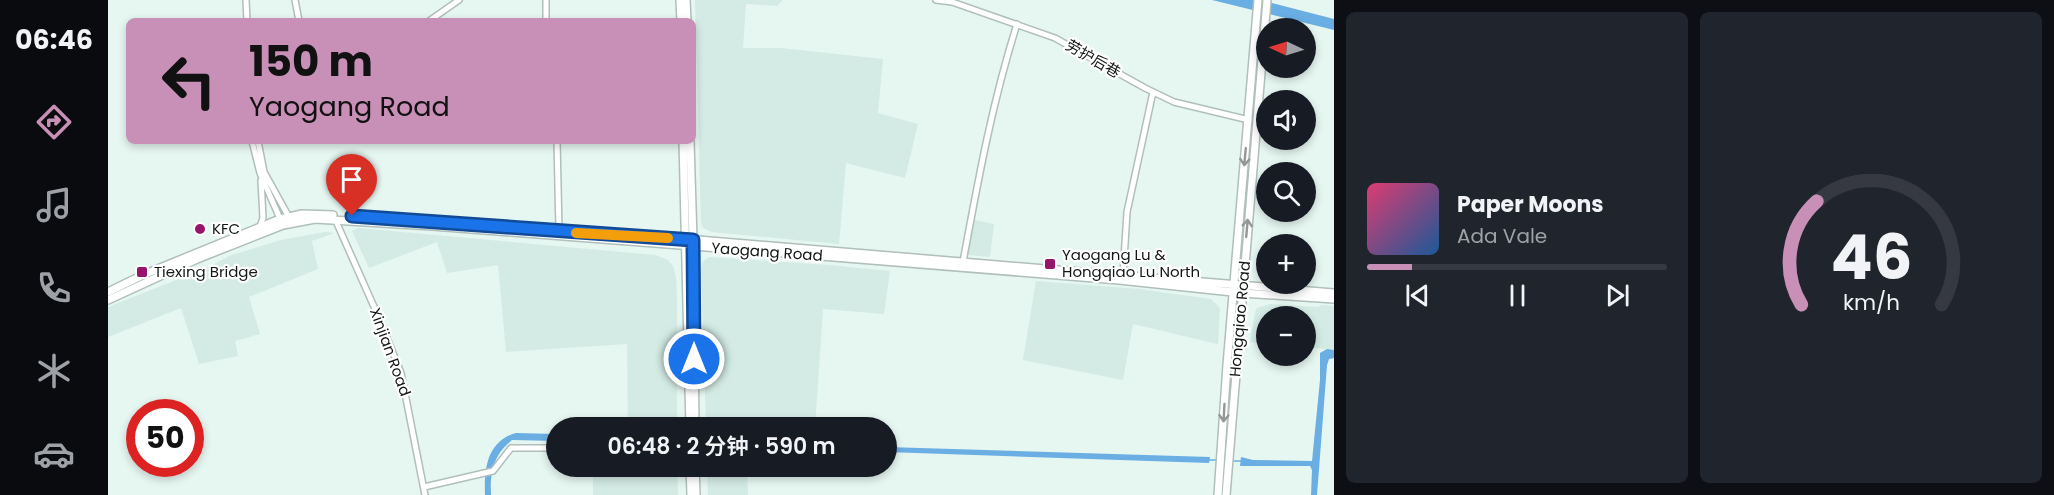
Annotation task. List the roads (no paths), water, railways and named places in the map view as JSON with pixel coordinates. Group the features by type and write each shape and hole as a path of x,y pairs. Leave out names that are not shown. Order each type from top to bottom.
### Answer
{"main road":[{"path":"680,0 681,18"},
{"path":"686,0 687,18"},
{"name":"Hongqiao Road","path":"1218,495 1224,461 1238,289 1258,0"},
{"name":"Hongqiao Road","path":"1238,289 1267,0"},
{"path":"683,144 690,243 694,417"},
{"path":"690,144 690,417"},
{"name":"Yaogang Road","path":"108,292 172,263 259,229 286,221 334,217 559,231 1238,289 1334,293"},
{"name":"Yaogang Road","path":"334,217 1124,275 1334,299"},
{"name":"Yaogang Road","path":"108,300 286,221"},
{"name":"Hongqiao Road","path":"1224,461 1226,495"},
{"path":"690,477 691,495"},
{"path":"695,477 696,495"}],"street":[{"path":"246,0 247,18"},
{"path":"295,0 298,18"},
{"path":"433,18 459,0"},
{"path":"546,0 546,18"},
{"name":"劳护后巷","path":"936,0 953,1 1055,38 1174,102 1249,120"},
{"path":"963,262 987,134 1017,24"},
{"path":"1124,275 1127,212 1153,92"},
{"path":"253,144 260,172 264,208 259,229"},
{"path":"259,144 264,171 286,221"},
{"path":"557,144 559,231"},
{"path":"260,172 286,221"},
{"name":"Xinjian Road","path":"334,217 401,373 425,495"},
{"path":"424,487 493,471 511,448 546,448"}],"water":[{"path":"1212,0 1260,0 1334,19 1334,30 1316,26 1316,18 1285,18"},
{"path":"1327,349 1334,350 1334,358 1329,359 1327,365 1317,495 1311,495 1312,470 1310,466 1240,466 1241,457 1253,460 1312,461 1320,380 1320,353"},
{"path":"516,433 546,434 546,441 512,440 494,464 491,495 485,495 485,475 489,457 493,449 506,437"},
{"path":"897,447 1210,457 1209,463 897,452"}],"waterway":[{"path":"1208,460 1218,460"},
{"path":"1232,461 1242,461"}],"place":[{"name":"KFC","path":"200,229"},
{"name":"Yaogang Lu & Hongqiao Lu North","path":"1050,264"},
{"name":"Tiexing Bridge","path":"142,272"}]}
